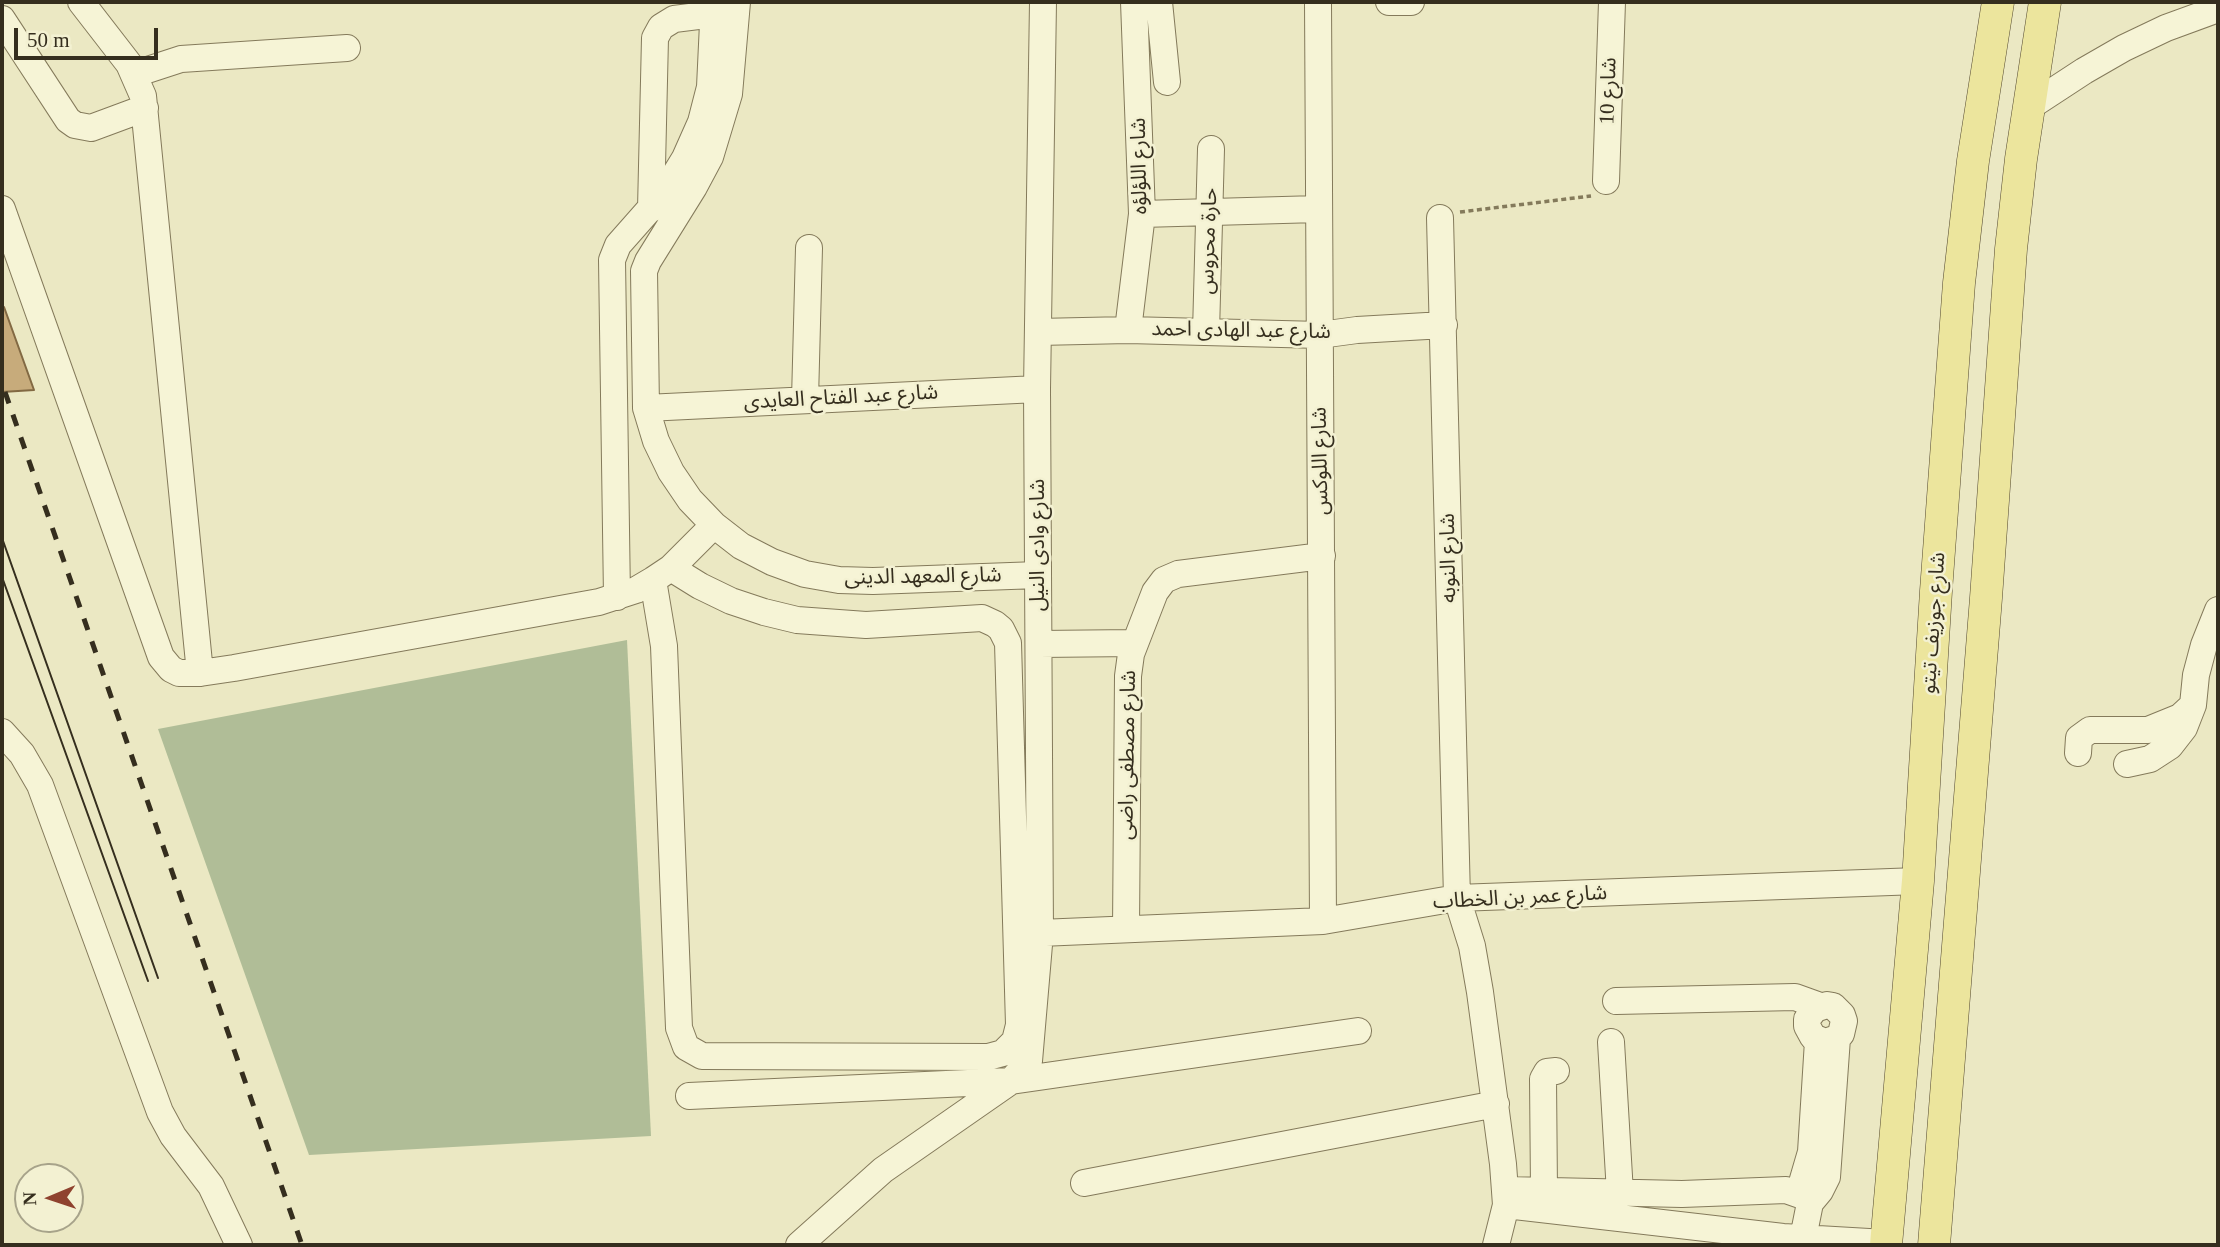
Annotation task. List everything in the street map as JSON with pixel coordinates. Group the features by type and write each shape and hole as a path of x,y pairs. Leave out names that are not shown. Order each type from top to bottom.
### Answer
{"main road":[{"name":"شارع جوزيف تيتو","path":"1886,1244 1918,881 1960,272 1973,161 1998,2"},
{"path":"1934,1245 2011,249 2045,2"}],"street":[{"path":"81,2 135,74 145,108 200,673"},
{"name":"شارع وادى النيل","path":"1011,1081 1029,1061 1040,933 1037,389 1043,2"},
{"name":"شارع اللؤلؤه","path":"1128,330 1142,214 1134,2"},
{"path":"1159,2 1167,82"},
{"name":"شارع اللوكس","path":"1318,2 1323,921"},
{"path":"1389,2 1411,2"},
{"name":"شارع 10","path":"1606,181 1612,2"},
{"path":"617,597 611,268 618,245 651,209 674,176 701,122 710,87 722,6 674,19 660,27 654,37 651,209"},
{"name":"شارع المعهد الدينى","path":"722,6 729,93 710,157 644,271 646,408 656,440 671,471 690,500 714,525 741,546 772,562 805,574 839,580 1038,575"},
{"path":"2029,107 2124,48 2166,28 2218,9"},
{"path":"2,19 68,120 75,125 91,128 145,108"},
{"path":"135,74 181,59 347,48"},
{"name":"حارة محروس","path":"1206,332 1211,149"},
{"path":"2,209 161,657 171,669 179,673 200,673 554,611 617,597 662,574 714,525"},
{"path":"1142,214 1318,209"},
{"name":"شارع النوبه","path":"1440,218 1457,898 1476,967 1496,1104 1506,1198"},
{"path":"804,399 808,248"},
{"name":"شارع عبد الهادى احمد","path":"1038,332 1128,330 1320,335 1444,325"},
{"name":"شارع عبد الفتاح العايدى","path":"646,408 1037,389"},
{"name":"شارع مصطفى راضى","path":"1126,929 1128,676 1135,643 1159,586 1171,576 1322,556"},
{"path":"662,574 764,612 797,620 866,625 982,618 1001,629 1008,643 1018,1025 1015,1041 1003,1053 988,1057 702,1056 686,1047 679,1028 662,574"},
{"path":"2127,764 2150,759 2170,746 2184,728 2193,705 2196,675 2204,645 2218,610"},
{"path":"1039,644 1135,643"},
{"path":"2078,753 2079,738 2090,730 2148,730 2180,717 2193,705"},
{"path":"2,732 22,754 40,785 160,1112 173,1136 211,1186 239,1245"},
{"name":"شارع عمر بن الخطاب","path":"1040,933 1323,921 1457,898 1918,881"},
{"path":"1506,1198 1544,1191 1682,1194 1786,1190 1804,1198 1821,1191 1827,1177 1827,1040 1809,1032 1807,1019 1810,1013 1820,1006 1795,997 1616,1000"},
{"path":"689,1096 1011,1081 1358,1031"},
{"path":"1611,1042 1620,1192"},
{"path":"1544,1191 1543,1079 1547,1072 1556,1072"},
{"path":"799,1245 883,1170 1011,1081"},
{"path":"1084,1183 1496,1104"},
{"path":"1506,1198 1803,1238 1886,1244"},
{"path":"1496,1245 1506,1198"},
{"path":"1803,1238 1804,1198"}],"path":[{"path":"1440,218 1447,213 1590,197 1601,191 1606,181"}],"green space":[{"path":"627,640 651,1136 309,1155 158,729"}],"building":[{"path":"4,307 34,390 2,392"}],"tram line":[{"path":"2,538 158,978"},
{"path":"2,577 148,981"}],"railway":[{"path":"5,392 302,1245"}]}
